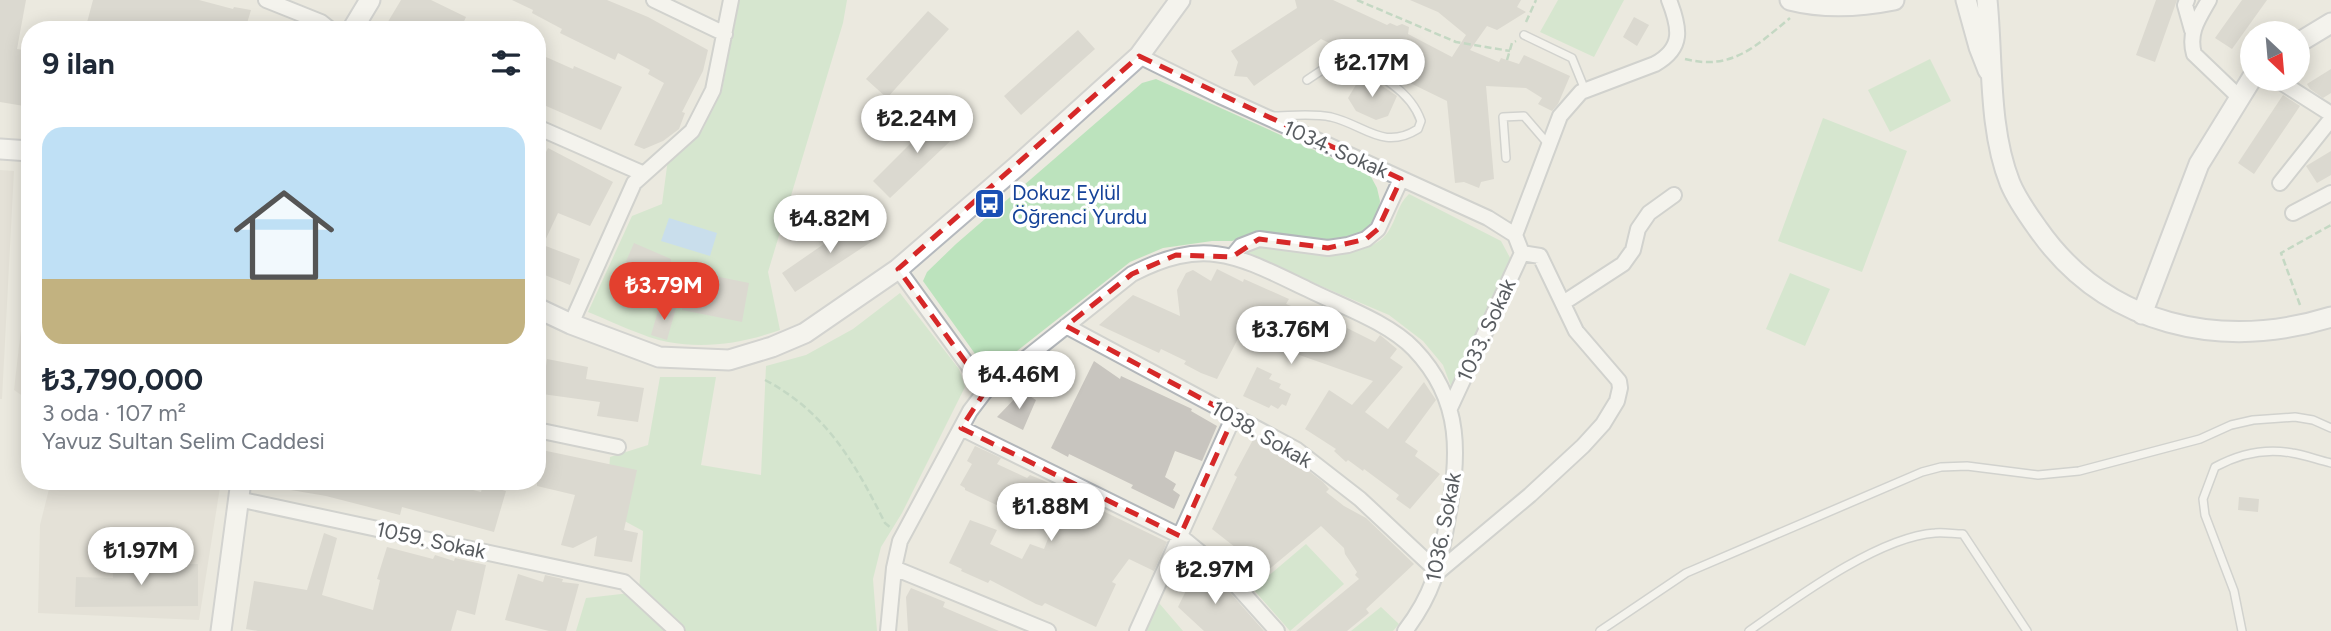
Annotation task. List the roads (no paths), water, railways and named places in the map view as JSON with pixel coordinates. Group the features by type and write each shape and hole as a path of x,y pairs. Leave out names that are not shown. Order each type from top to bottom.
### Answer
{"main road":[{"path":"357,21 370,0"},
{"path":"546,313 659,357 729,360 772,347 805,332 898,270 1139,56 1180,0"},
{"path":"1796,1 1826,7 1870,5 1894,0"},
{"path":"1966,0 1990,75"},
{"path":"1987,0 1992,44 1990,75 2002,156 2010,184 2047,242 2080,276 2097,290 2143,314 2193,328 2270,331 2331,317"},
{"path":"2310,36 2331,23"},
{"path":"2143,314 2199,164 2244,91"},
{"path":"0,149 21,150"},
{"path":"220,631 240,490"}],"street":[{"path":"266,0 318,21"},
{"path":"654,0 725,34"},
{"path":"571,324 634,183 692,131 713,90 731,0"},
{"path":"1438,572 1558,470 1603,424 1617,401 1619,380 1576,331 1540,256 1521,253 1515,235 1560,117 1581,92 1655,64 1675,47 1678,33 1669,0"},
{"path":"2187,0 2185,5 2192,30 2194,54 2240,98"},
{"path":"2192,30 2209,0"},
{"name":"1034. Sokak","path":"1139,56 1263,116 1488,218 1515,235"},
{"path":"2295,91 2331,114"},
{"path":"2280,183 2331,119"},
{"path":"546,131 643,174"},
{"path":"1232,257 1241,246 1259,239 1328,248 1366,239 1378,229 1401,179"},
{"path":"2293,213 2331,193"},
{"path":"1563,303 1623,264 1633,250 1638,229 1649,214 1674,195"},
{"name":"1036. Sokak","path":"888,631 894,568 902,536 961,428 986,390 1132,274 1176,255 1198,252 1225,254 1281,276 1391,330 1412,346 1441,384 1450,408 1455,477 1438,572 1428,596 1405,631"},
{"name":"1033. Sokak","path":"1450,408 1521,253"},
{"path":"898,270 986,390"},
{"name":"1038. Sokak","path":"1066,326 1297,450 1360,499 1438,572"},
{"path":"1137,631 1234,416"},
{"path":"961,428 1180,536 1225,573 1277,631"},
{"path":"546,432 618,447"},
{"name":"1059. Sokak","path":"240,490 624,582 677,631"},
{"path":"894,568 1022,626 1048,631"}],"lane":[{"path":"1524,35 1572,58 1585,91"},
{"path":"1263,116 1331,117 1383,138 1398,139 1418,129 1421,121 1411,102 1391,82 1348,60 1328,66 1307,80"},
{"path":"1506,158 1503,117 1524,116 1549,146"},
{"path":"1600,631 1686,573 1922,472 1941,467 1967,466 2038,475 2079,471 2200,439 2231,425 2253,420 2295,417 2313,420 2331,428"},
{"path":"2242,631 2234,591 2206,515 2203,499 2215,467 2246,454 2268,451 2294,453 2331,463"},
{"path":"1749,631 1809,589 1864,557 1900,542 1935,533 1963,534 2027,631"}],"water":[{"path":"669,218 717,233 710,256 661,241"}],"place":[{"name":"Dokuz Eylül Öğrenci Yurdu","path":"989,204"}]}
